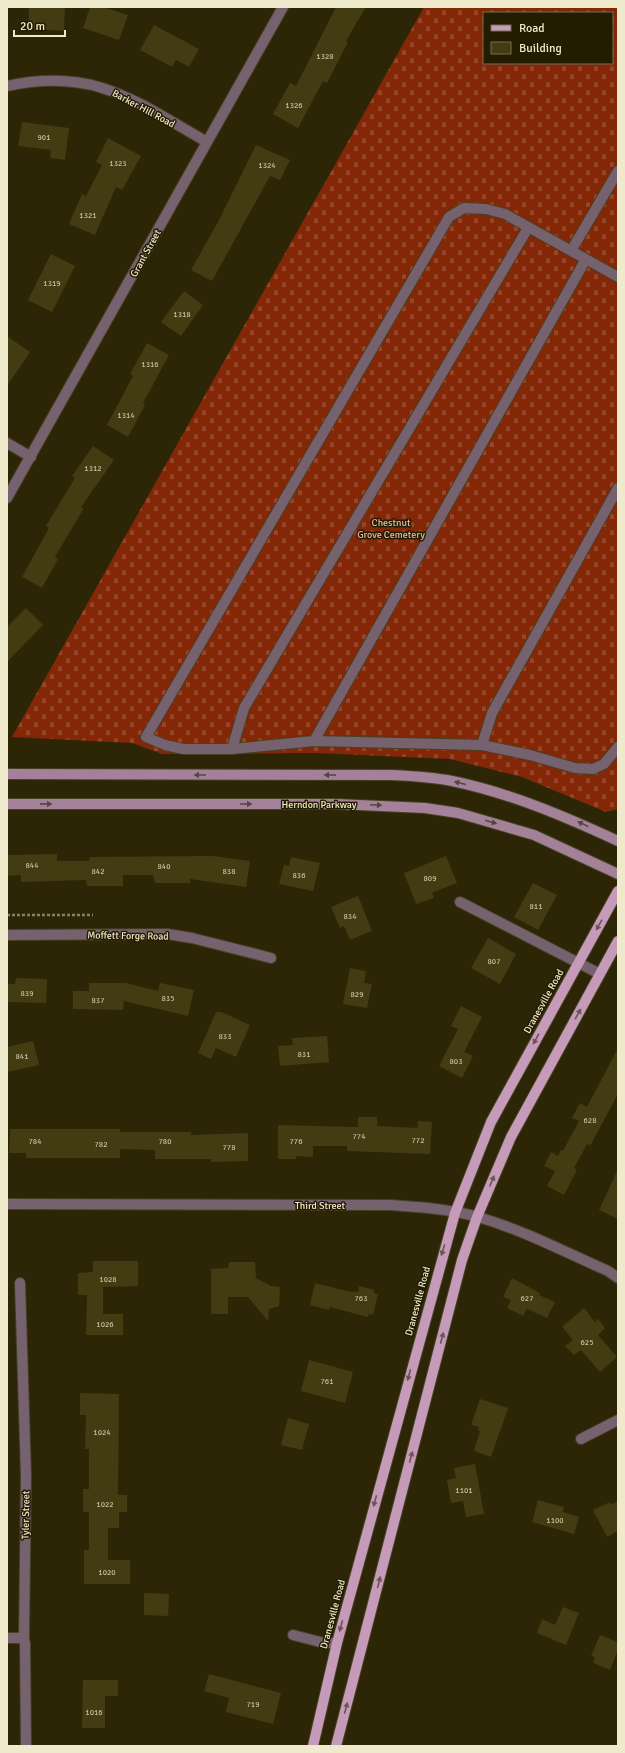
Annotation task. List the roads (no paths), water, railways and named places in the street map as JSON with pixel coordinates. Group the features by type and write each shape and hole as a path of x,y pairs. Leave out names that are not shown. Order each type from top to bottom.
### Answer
{"main road":[{"path":"7,774 391,775 421,777 451,781 531,804 572,819 618,841"},
{"name":"Herndon Parkway","path":"7,804 336,804 425,808 458,813 534,835 618,874"},
{"name":"Dranesville Road","path":"313,1746 336,1643 454,1212 491,1122 618,891"},
{"path":"336,1746 460,1268 477,1217 511,1136 618,941"}],"street":[{"name":"Grant Street","path":"7,498 283,7"},
{"name":"Barker Hill Road","path":"7,86 30,81 56,79 83,82 108,89 133,100 207,142"},
{"path":"572,251 618,171"},
{"path":"618,277 505,214 486,209 464,208 449,217 146,737 183,749 232,748 314,741 482,745 530,755 575,768 593,769 604,764 618,747"},
{"path":"232,748 244,708 528,228"},
{"path":"314,741 586,259"},
{"path":"7,443 31,457"},
{"path":"482,745 492,713 618,488"},
{"path":"460,902 600,974"},
{"name":"Moffett Forge Road","path":"7,934 167,934 192,938 271,958"},
{"name":"Third Street","path":"7,1204 390,1204 429,1208 477,1217 508,1227 608,1271 618,1278"},
{"name":"Tyler Street","path":"20,1283 25,1462 24,1638 26,1644 26,1746"},
{"path":"581,1439 618,1420"},
{"path":"293,1635 324,1643 336,1643"},
{"path":"7,1638 24,1638"}],"park label":[{"name":"Chestnut Grove Cemetery","path":"391,528"}]}
